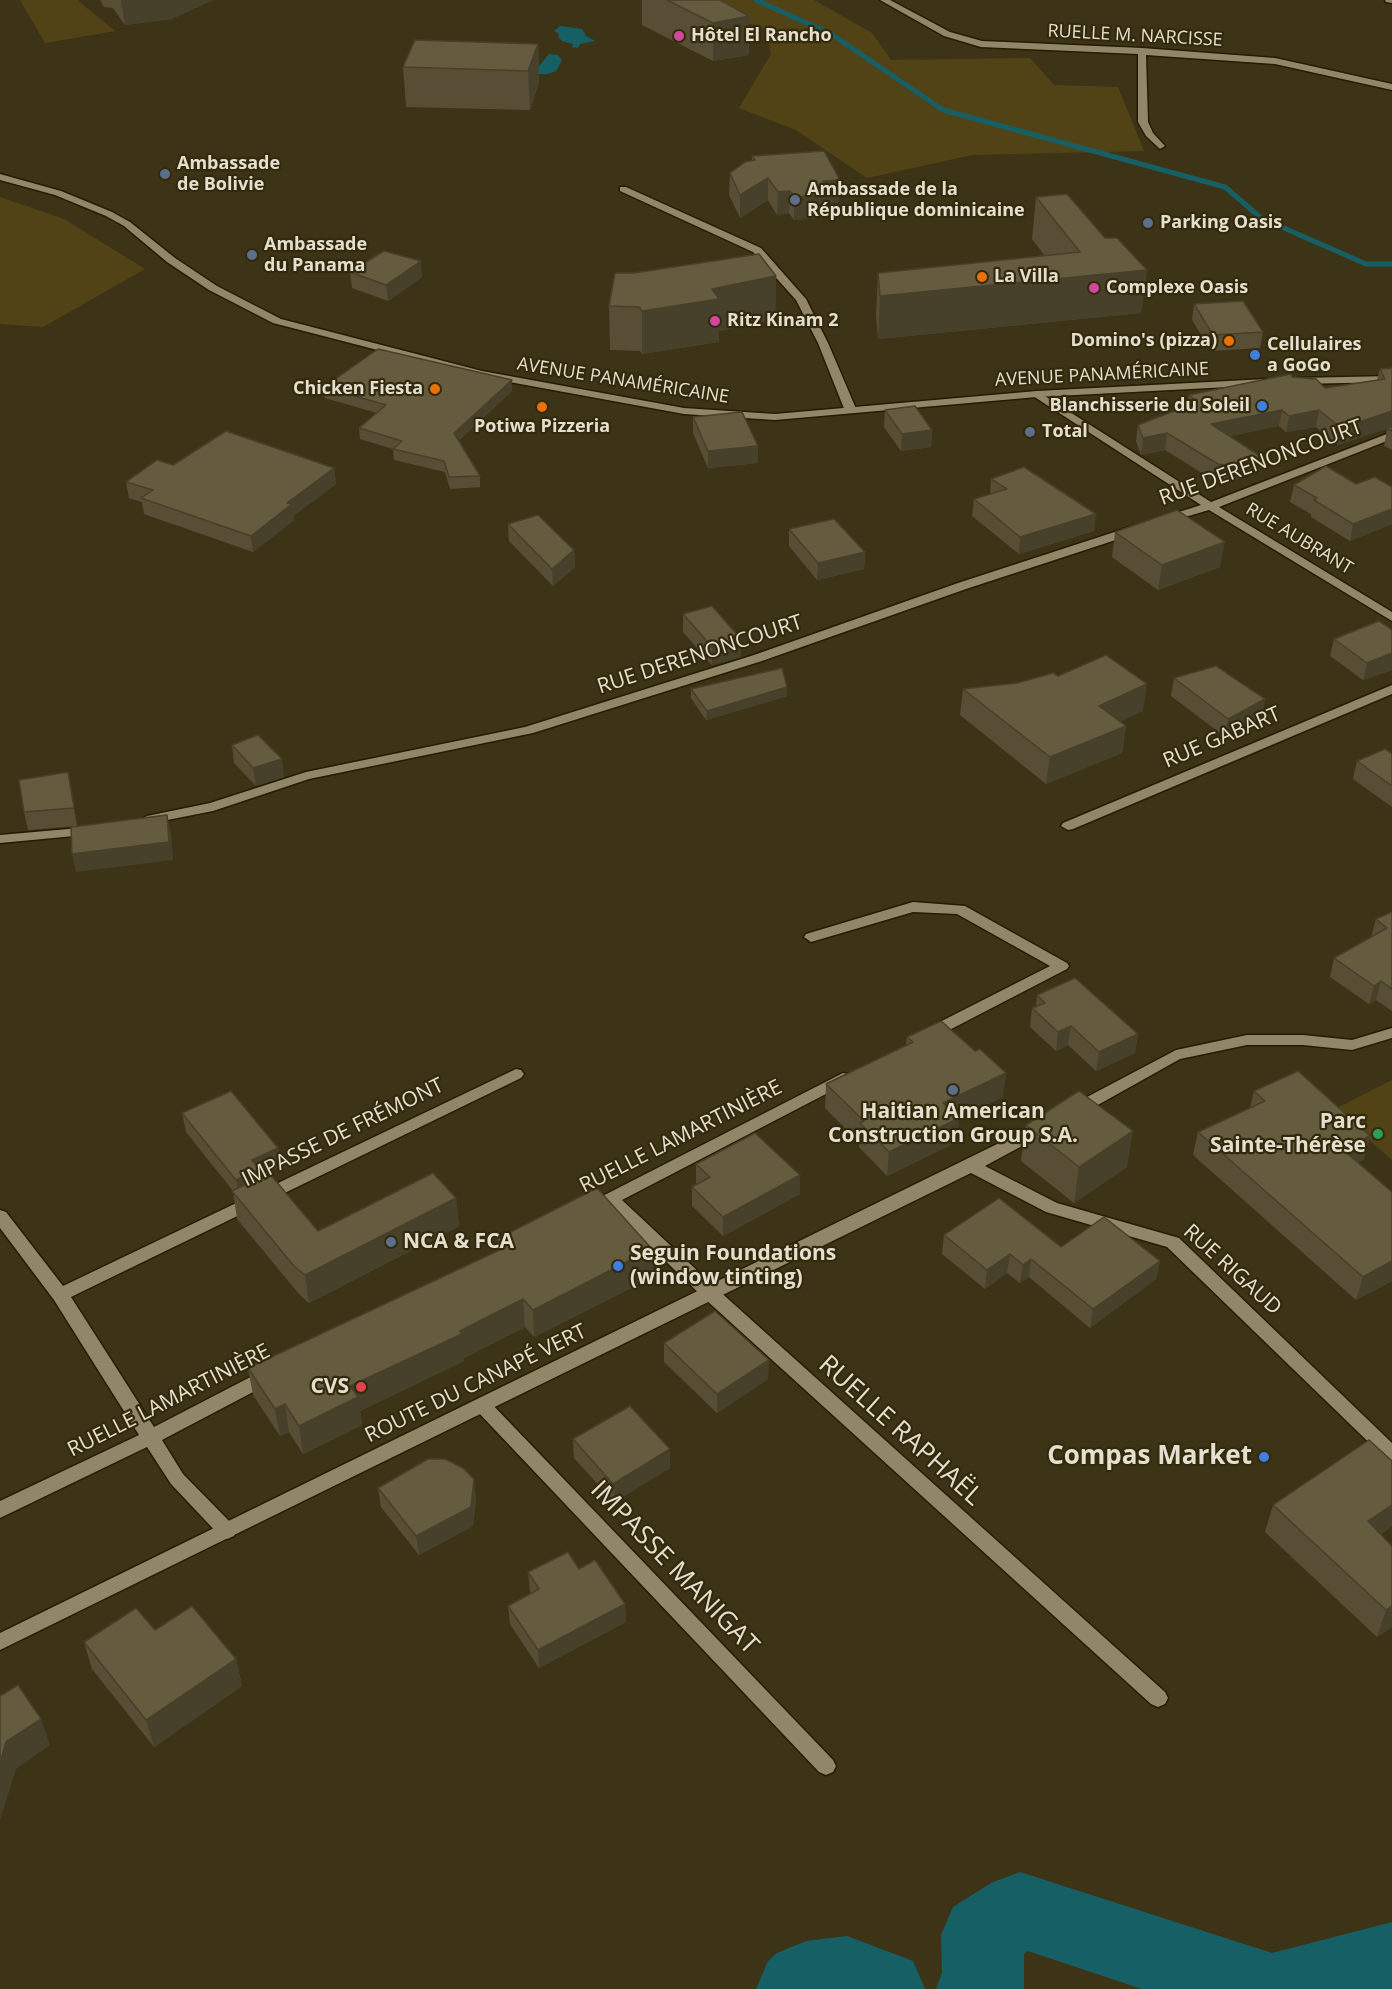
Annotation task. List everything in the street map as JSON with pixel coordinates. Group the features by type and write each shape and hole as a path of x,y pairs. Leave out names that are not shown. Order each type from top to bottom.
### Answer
{"street":[{"name":"RUELLE M. NARCISSE","path":"884,0 946,34 981,44 1142,51 1275,61 1392,87"},
{"path":"1142,51 1143,122 1149,134 1160,146"},
{"name":"AVENUE PANAMÉRICAINE","path":"0,177 58,193 109,214 205,282 245,306 277,321 482,374 684,411 767,417 1037,394 1340,379 1392,379"},
{"path":"623,189 757,250 801,299 827,351 851,411"},
{"name":"RUE AUBRANT","path":"1037,394 1210,506 1392,617"},
{"name":"RUE DERENONCOURT","path":"131,823 213,807 306,776 528,730 758,658 962,586 1210,506 1392,435"},
{"name":"RUE GABART","path":"1068,826 1392,689"},
{"path":"0,839 84,832 108,827"},
{"path":"811,936 914,907 960,909 1062,966 916,1040"},
{"name":"ROUTE DU CANAPÉ VERT","path":"0,1642 971,1166 1176,1055 1246,1040 1303,1040 1352,1045 1392,1033"},
{"name":"RUELLE LAMARTINIÈRE","path":"579,1215 853,1072"},
{"name":"IMPASSE DE FRÉMONT","path":"60,1295 516,1074"},
{"name":"RUE RIGAUD","path":"971,1166 1052,1208 1173,1242 1392,1454"},
{"name":"RUELLE RAPHAËL","path":"611,1199 711,1294 1158,1698"},
{"path":"0,1216 60,1295 177,1479 227,1531"},
{"name":"RUELLE LAMARTINIÈRE","path":"0,1510 149,1438 285,1367"},
{"name":"IMPASSE MANIGAT","path":"483,1406 826,1766"}],"shaded area":[{"path":"20,0 77,0 115,31 45,43"},
{"path":"677,0 814,0 872,33 891,60 1030,58 1054,85 1118,87 1144,151 972,155 867,178 796,130 739,108 771,54 766,29"},
{"path":"0,197 64,219 145,269 43,327 0,324"},
{"name":"Parc Sainte-Thérèse","path":"1392,1080 1392,1160 1335,1109"}],"water":[{"path":"560,26 582,29 586,36 595,41 580,44 578,48 572,47 573,44 562,41 558,37 559,34 554,31"},
{"path":"549,54 558,55 562,60 556,71 548,74 533,74 532,67 539,66"}],"building":[{"path":"667,0 720,0 749,16 713,23"},
{"path":"415,40 538,44 528,71 403,67"},
{"path":"824,151 840,180 823,181 831,194 794,197 790,191 778,192 768,178 740,195 730,173 745,162 755,160 752,156"},
{"path":"1067,194 1105,238 1117,238 1147,270 880,296 878,273 1080,252 1036,197"},
{"path":"384,251 421,261 386,285 350,272"},
{"path":"759,254 776,276 712,289 719,299 642,311 639,307 609,306 615,273 634,273"},
{"path":"1243,301 1263,332 1213,335 1194,304"},
{"path":"378,349 512,380 454,433 480,476 449,477 444,461 393,449 402,441 359,428 386,405 324,387"},
{"path":"1392,368 1392,411 1341,428 1319,410 1289,416 1282,410 1211,424 1260,456 1231,466 1218,464 1167,433 1143,438 1138,425 1197,402 1189,395 1291,374 1292,377 1316,379 1325,388 1385,379 1380,369"},
{"path":"915,406 932,430 902,434 885,410"},
{"path":"742,412 758,446 708,451 693,417"},
{"path":"226,431 334,468 287,503 292,504 251,536 141,498 153,490 126,482 157,460 173,465"},
{"path":"1326,466 1356,484 1375,477 1392,487 1392,509 1353,524 1314,500 1317,498 1294,485"},
{"path":"1024,467 1096,514 1020,537 974,499 1007,489 991,479"},
{"path":"1177,510 1225,542 1162,565 1115,532"},
{"path":"538,515 574,550 552,569 508,524"},
{"path":"834,519 865,552 818,563 789,529"},
{"path":"712,606 741,639 712,647 683,614"},
{"path":"1379,621 1392,630 1392,653 1367,663 1334,639"},
{"path":"1106,655 1147,684 1099,706 1126,726 1050,757 963,689 1017,683 1053,673 1058,676"},
{"path":"1216,666 1265,699 1228,719 1174,678"},
{"path":"782,668 787,687 707,711 691,689"},
{"path":"258,735 282,759 253,768 232,745"},
{"path":"1385,749 1392,754 1392,786 1357,761"},
{"path":"68,772 74,808 24,812 19,780"},
{"path":"167,815 169,842 72,854 71,827"},
{"path":"1392,912 1392,989 1381,981 1374,986 1334,958 1387,928 1376,919"},
{"path":"1075,978 1138,1034 1099,1052 1071,1026 1058,1032 1032,1008 1045,1003 1037,995"},
{"path":"941,1021 975,1051 980,1049 1006,1073 943,1103 959,1118 889,1152 860,1123 864,1121 826,1084 913,1042 907,1037"},
{"path":"1298,1071 1370,1136 1342,1149 1392,1192 1392,1261 1363,1277 1198,1132 1265,1101 1254,1091"},
{"path":"231,1091 278,1148 252,1160 259,1169 236,1180 182,1113"},
{"path":"1079,1091 1133,1131 1079,1167 1026,1125"},
{"path":"755,1133 800,1175 723,1217 692,1187 710,1177 696,1164"},
{"path":"269,1173 318,1231 433,1173 456,1198 305,1275 294,1266 232,1191"},
{"path":"597,1188 652,1249 533,1310 523,1299 460,1331 462,1334 350,1386 358,1397 299,1426 285,1404 275,1409 248,1368 504,1248 497,1239"},
{"path":"999,1198 1061,1247 1104,1217 1160,1261 1093,1309 1031,1259 1023,1265 1010,1254 987,1270 944,1235"},
{"path":"715,1311 769,1360 717,1394 664,1343"},
{"path":"630,1406 670,1449 613,1484 573,1439"},
{"path":"1369,1440 1392,1461 1392,1505 1368,1521 1392,1547 1392,1606 1386,1610 1273,1505"},
{"path":"428,1459 445,1459 463,1468 474,1479 471,1507 416,1536 378,1488"},
{"path":"568,1552 579,1569 595,1560 625,1604 538,1650 508,1606 539,1589 528,1572"},
{"path":"192,1606 236,1659 146,1720 84,1642 136,1608 155,1630"},
{"path":"18,1685 41,1719 6,1742 0,1763 0,1696"}],"waterway":[{"path":"756,0 831,34 943,110 1225,187 1261,218 1366,264 1392,264"},
{"path":"977,1989 984,1985 982,1935 1020,1910 1262,1989"},
{"path":"1283,1989 1392,1962"},
{"path":"797,1989 806,1981 847,1976 884,1989"}],"place":[{"name":"Hôtel El Rancho","path":"679,36"},
{"name":"Ambassade de Bolivie","path":"165,174"},
{"name":"Ambassade de la République dominicaine","path":"795,200"},
{"name":"Parking Oasis","path":"1148,223"},
{"name":"Ambassade du Panama","path":"252,255"},
{"name":"La Villa","path":"982,277"},
{"name":"Complexe Oasis","path":"1094,288"},
{"name":"Ritz Kinam 2","path":"715,321"},
{"name":"Domino's (pizza)","path":"1229,341"},
{"name":"Cellulaires a GoGo","path":"1255,355"},
{"name":"Chicken Fiesta","path":"435,389"},
{"name":"Blanchisserie du Soleil","path":"1262,406"},
{"name":"Potiwa Pizzeria","path":"542,407"},
{"name":"Total","path":"1030,432"},
{"name":"Haitian American Construction Group S.A.","path":"953,1090"},
{"name":"Parc Sainte-Thérèse","path":"1378,1134"},
{"name":"NCA & FCA","path":"391,1242"},
{"name":"Seguin Foundations (window tinting)","path":"618,1266"},
{"name":"CVS","path":"361,1387"},
{"name":"Compas Market","path":"1264,1457"}]}
